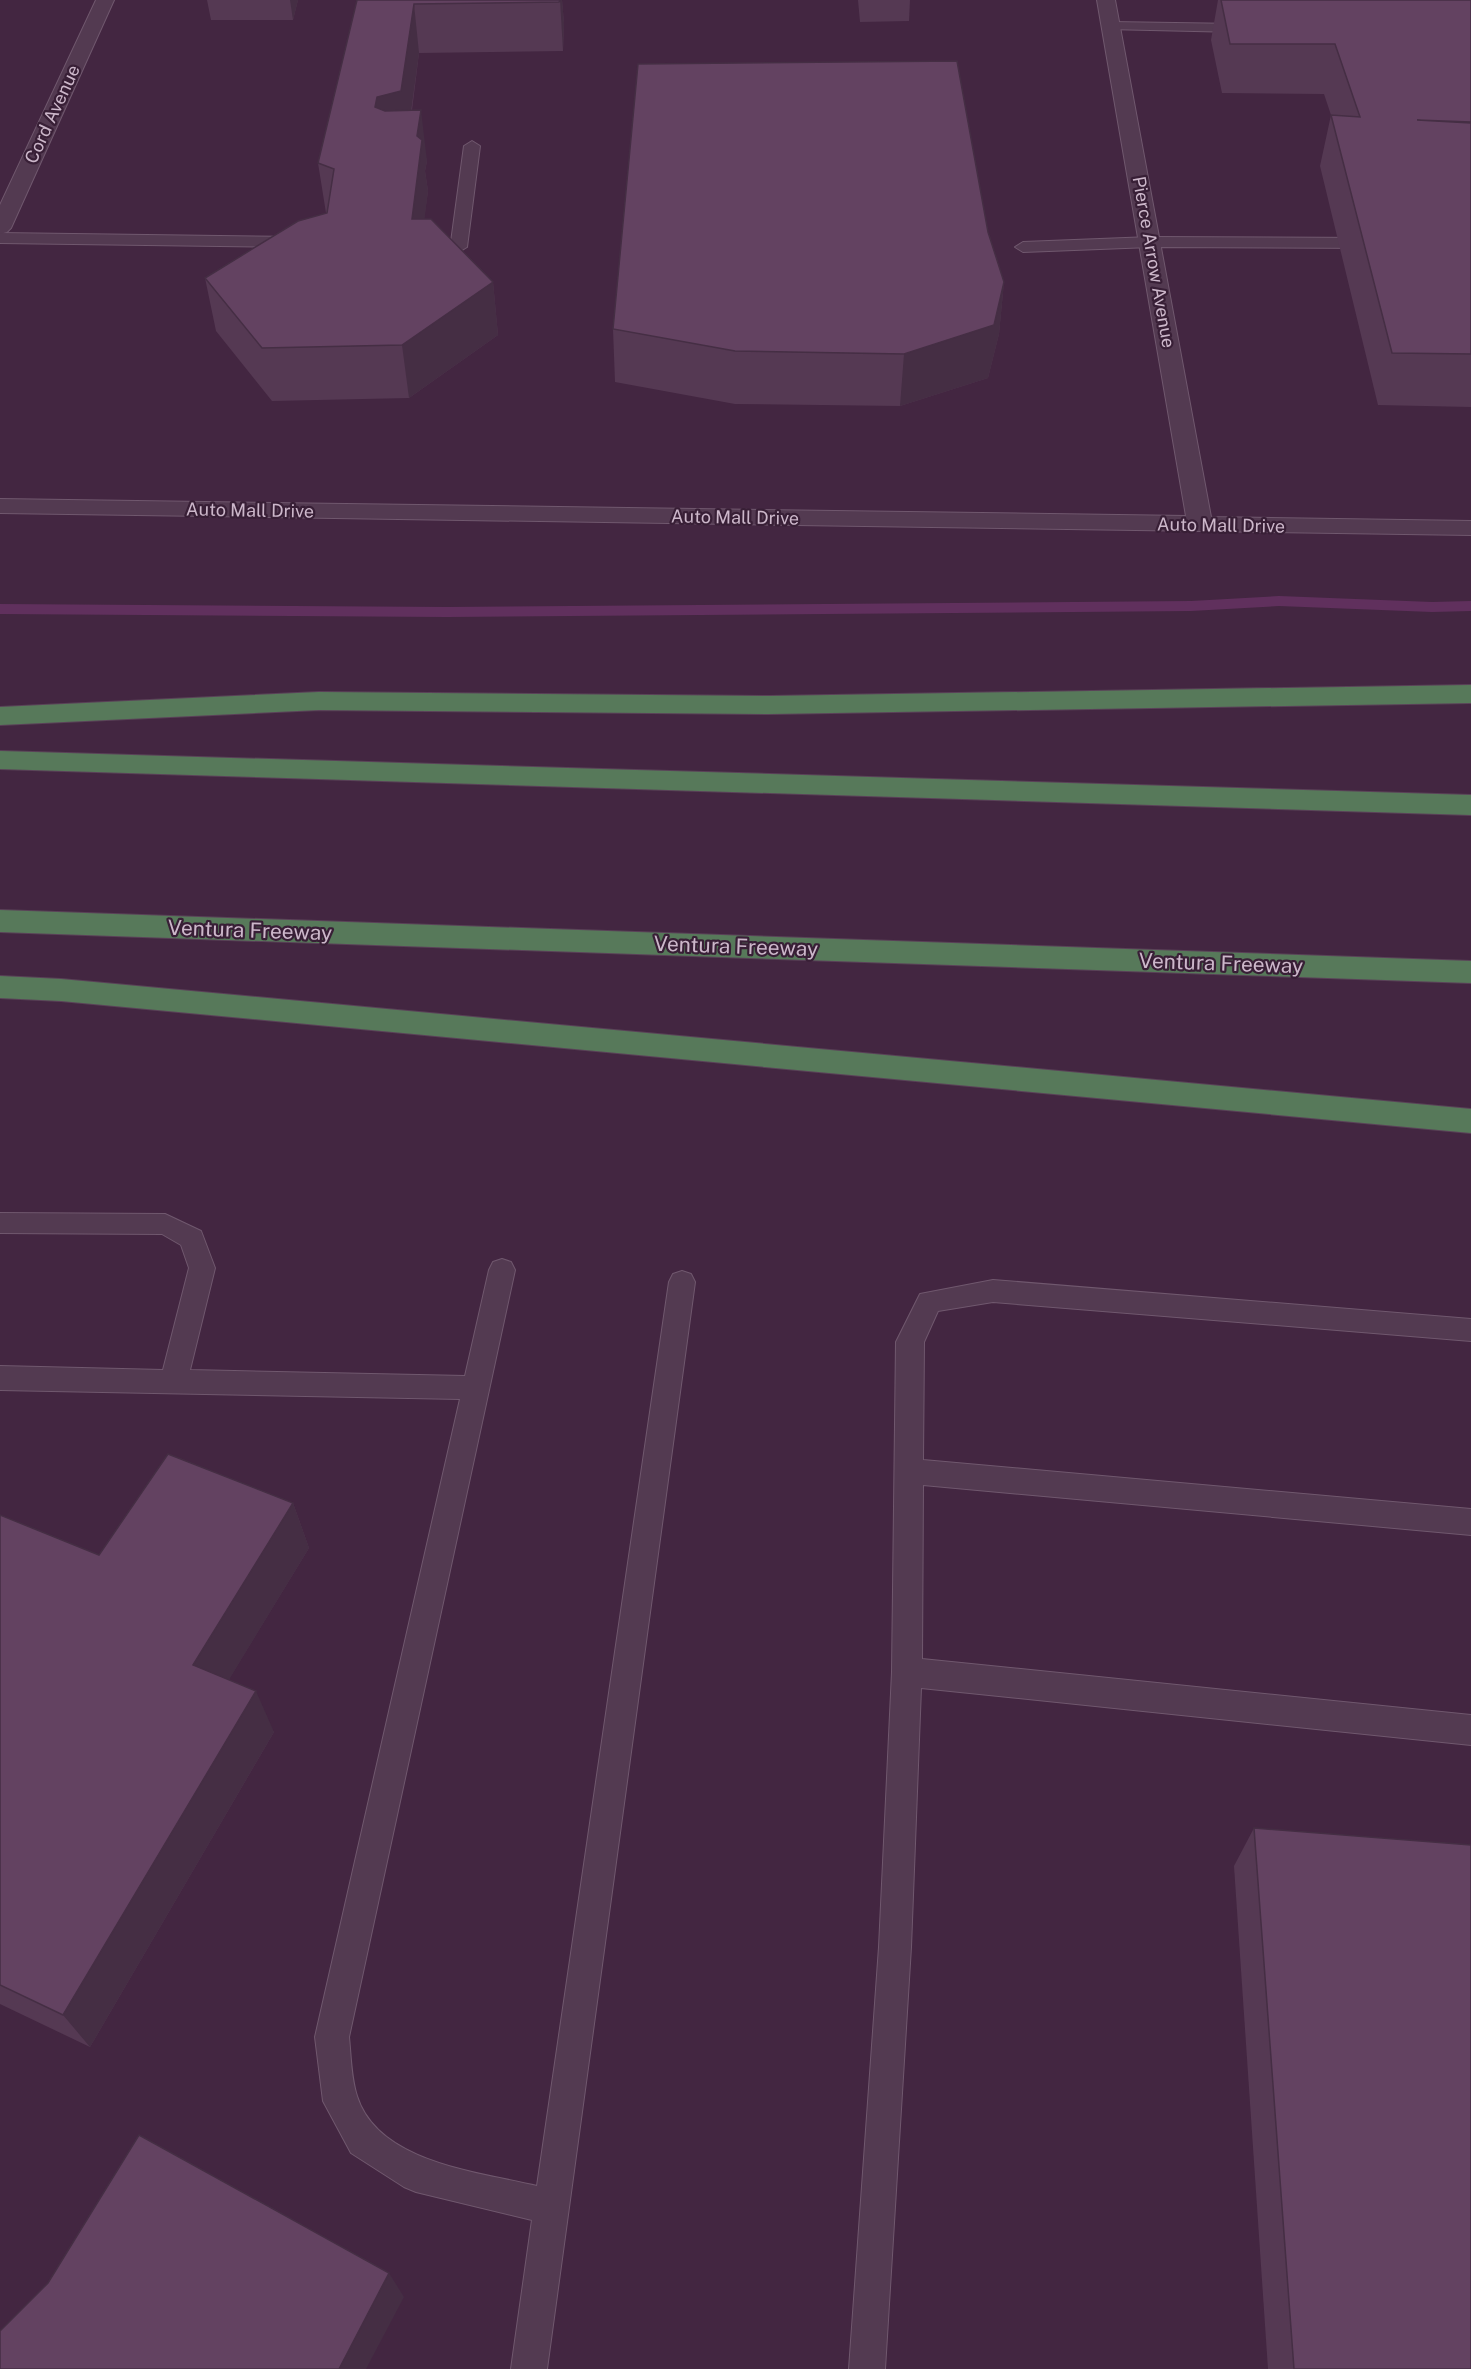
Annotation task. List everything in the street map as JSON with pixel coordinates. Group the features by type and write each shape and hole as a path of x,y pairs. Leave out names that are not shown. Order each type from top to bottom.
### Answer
{"highway":[{"path":"0,716 319,701 769,705 1471,694"},
{"path":"0,760 1471,805"},
{"name":"Ventura Freeway","path":"0,921 1471,972"},
{"path":"0,987 85,992 1471,1121"}],"street":[{"name":"Cord Avenue","path":"0,228 105,0"},
{"name":"Pierce Arrow Avenue","path":"1106,0 1200,524"},
{"name":"Auto Mall Drive","path":"0,506 1471,528"}],"lane":[{"path":"1112,26 1238,28"},
{"path":"421,246 459,247 472,146"},
{"path":"0,238 316,242"},
{"path":"1023,247 1151,242 1377,243"},
{"path":"0,1223 165,1224 192,1238 202,1268 174,1382"},
{"path":"502,1270 332,2037 340,2100 363,2141 416,2175 551,2207"},
{"path":"529,2369 682,1282"},
{"path":"867,2369 895,1947 907,1672 910,1342 929,1302 993,1291 1471,1330"},
{"path":"0,1378 475,1388"},
{"path":"908,1472 1471,1522"},
{"path":"907,1672 1471,1730"}],"building":[{"path":"357,0 560,0 559,2 414,4 401,91 377,97 375,107 385,111 421,110 417,136 422,140 412,219 431,219 493,282 402,345 262,348 205,278 298,221 327,213 334,169 318,163"},
{"path":"1221,0 1471,0 1471,122 1417,120 1471,123 1471,354 1392,353 1331,115 1360,117 1335,44 1230,44"},
{"path":"957,61 988,232 1004,282 994,325 904,354 735,351 613,329 638,64"},
{"path":"168,1454 293,1503 193,1665 256,1691 63,2015 0,1985 0,1515 99,1555"},
{"path":"1254,1828 1471,1845 1471,2369 1294,2369"},
{"path":"139,2135 389,2273 339,2369 0,2369 0,2331 48,2283"}],"waterway":[{"path":"0,609 298,612 596,611 1191,606 1279,601 1432,607 1471,606"}]}
